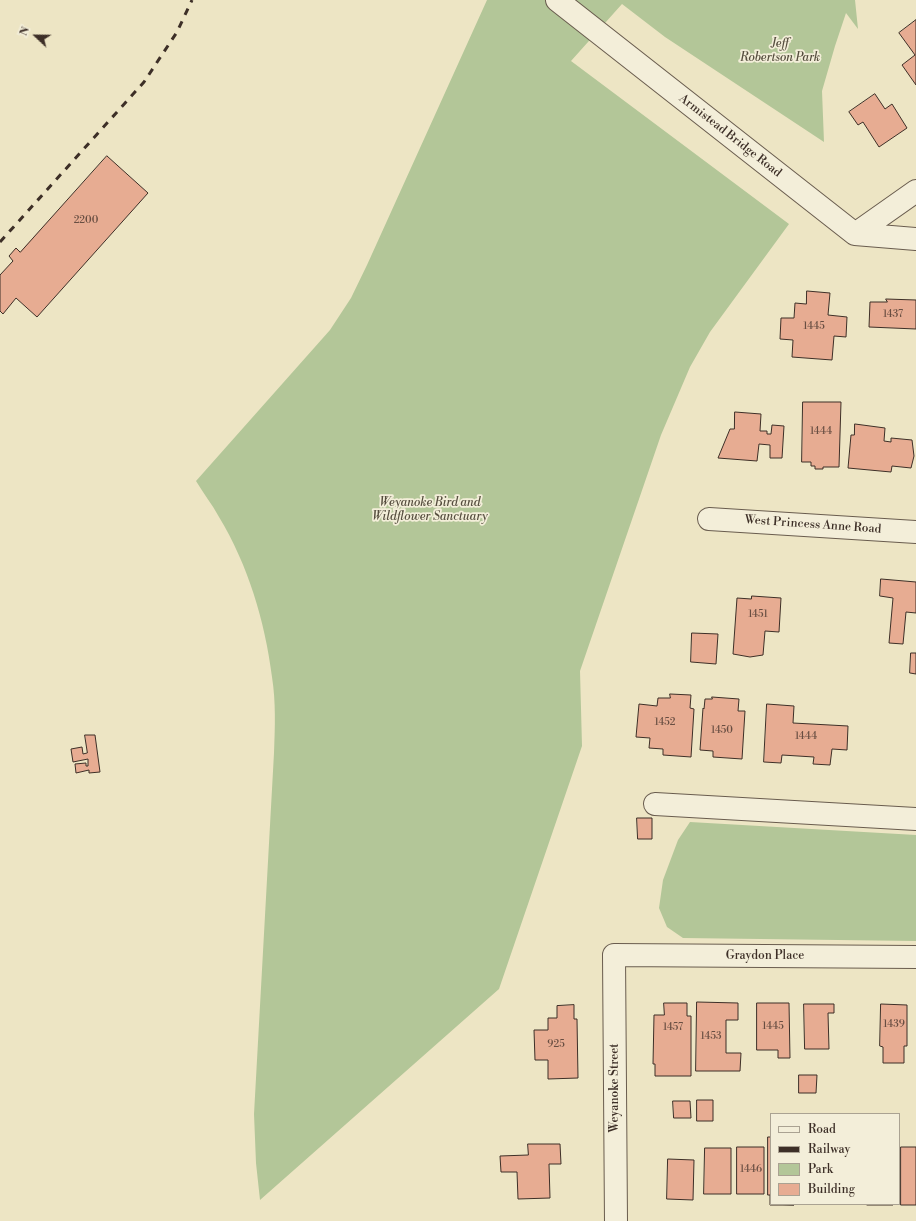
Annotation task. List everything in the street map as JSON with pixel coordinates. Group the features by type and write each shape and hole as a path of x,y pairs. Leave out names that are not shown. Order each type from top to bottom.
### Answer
{"street":[{"name":"Armistead Bridge Road","path":"557,0 855,234"},
{"path":"855,234 916,191"},
{"path":"855,234 916,239"},
{"name":"West Princess Anne Road","path":"709,518 916,532"},
{"path":"655,804 916,819"},
{"name":"Graydon Place","path":"614,955 916,957"},
{"name":"Weyanoke Street","path":"614,955 616,1221"}],"green space":[{"name":"Weyanoke Bird and Wildflower Sanctuary","path":"487,0 855,0 858,29 846,13 822,91 824,142 665,37 622,4 571,61 789,224 710,332 690,367 661,435 580,671 582,746 499,989 260,1200 256,1163 254,1114 274,753 274,696 265,635 247,574 229,535 196,481 330,330 351,298"},
{"path":"690,822 916,835 916,941 683,938 667,927 659,908 663,880 678,840"}],"building":[{"path":"916,20 916,85 902,65 915,55 899,33"},
{"path":"875,94 885,109 892,104 907,128 879,147 863,122 858,125 849,112"},
{"path":"107,156 148,193 37,317 16,298 3,314 0,311 0,275 13,261 9,256 16,248 20,252"},
{"path":"807,291 830,293 828,315 847,317 846,337 834,336 832,360 792,357 793,340 780,339 781,318 794,318 795,303 806,304"},
{"path":"886,299 916,300 916,329 869,327 870,302 887,302"},
{"path":"803,402 841,402 839,467 823,467 823,469 815,469 815,466 811,466 811,462 802,462"},
{"path":"735,412 761,414 760,431 767,431 767,434 771,434 772,425 784,426 782,458 770,458 770,445 759,444 757,461 718,458 730,429 734,429"},
{"path":"855,424 885,428 884,441 891,442 891,438 912,440 914,456 911,468 892,466 891,472 848,468 851,435 854,435"},
{"path":"881,579 916,582 916,613 906,612 903,644 889,643 893,598 880,596"},
{"path":"752,596 781,598 779,632 765,631 763,655 750,657 733,654 737,598 751,599"},
{"path":"692,633 718,634 716,664 691,662"},
{"path":"911,653 916,653 916,674 910,673"},
{"path":"670,694 691,695 690,708 694,709 691,757 663,755 663,749 649,748 650,738 636,737 639,704 657,706 658,698 670,698"},
{"path":"712,697 739,699 738,711 745,711 742,759 713,757 713,751 700,750 705,699 712,699"},
{"path":"767,704 794,706 793,723 848,726 847,750 832,749 830,765 813,764 814,757 782,755 781,763 764,762"},
{"path":"85,735 95,735 100,772 89,773 89,770 76,773 75,764 86,763 86,766 88,766 88,759 73,762 71,749 82,747 83,754 87,753"},
{"path":"637,818 652,818 652,839 638,839"},
{"path":"697,1002 738,1003 738,1020 726,1020 726,1053 741,1053 740,1071 696,1071"},
{"path":"664,1003 687,1003 687,1016 691,1016 691,1076 655,1076 655,1064 653,1064 654,1015 664,1015"},
{"path":"757,1003 789,1003 790,1058 778,1058 778,1050 757,1050"},
{"path":"804,1004 834,1004 834,1013 828,1013 829,1049 805,1049"},
{"path":"881,1004 907,1005 907,1046 904,1046 904,1063 883,1063 883,1047 880,1046"},
{"path":"574,1005 574,1019 577,1019 578,1078 548,1079 548,1060 535,1060 534,1030 548,1030 548,1018 557,1018 557,1006"},
{"path":"799,1075 817,1075 816,1093 799,1093"},
{"path":"697,1100 713,1100 713,1121 697,1121"},
{"path":"673,1101 690,1101 691,1118 674,1118"},
{"path":"768,1137 770,1137 770,1195 768,1195"},
{"path":"528,1144 560,1144 561,1164 549,1164 550,1198 518,1199 517,1172 501,1172 500,1156 528,1155"},
{"path":"737,1147 764,1147 764,1194 737,1194"},
{"path":"901,1147 916,1147 916,1205 901,1205"},
{"path":"705,1148 731,1148 731,1194 704,1194"},
{"path":"668,1159 694,1160 693,1200 667,1199"}],"railway":[{"path":"0,242 144,82 177,32 192,0"}],"park label":[{"name":"Jeff Robertson Park","path":"780,51"}]}
